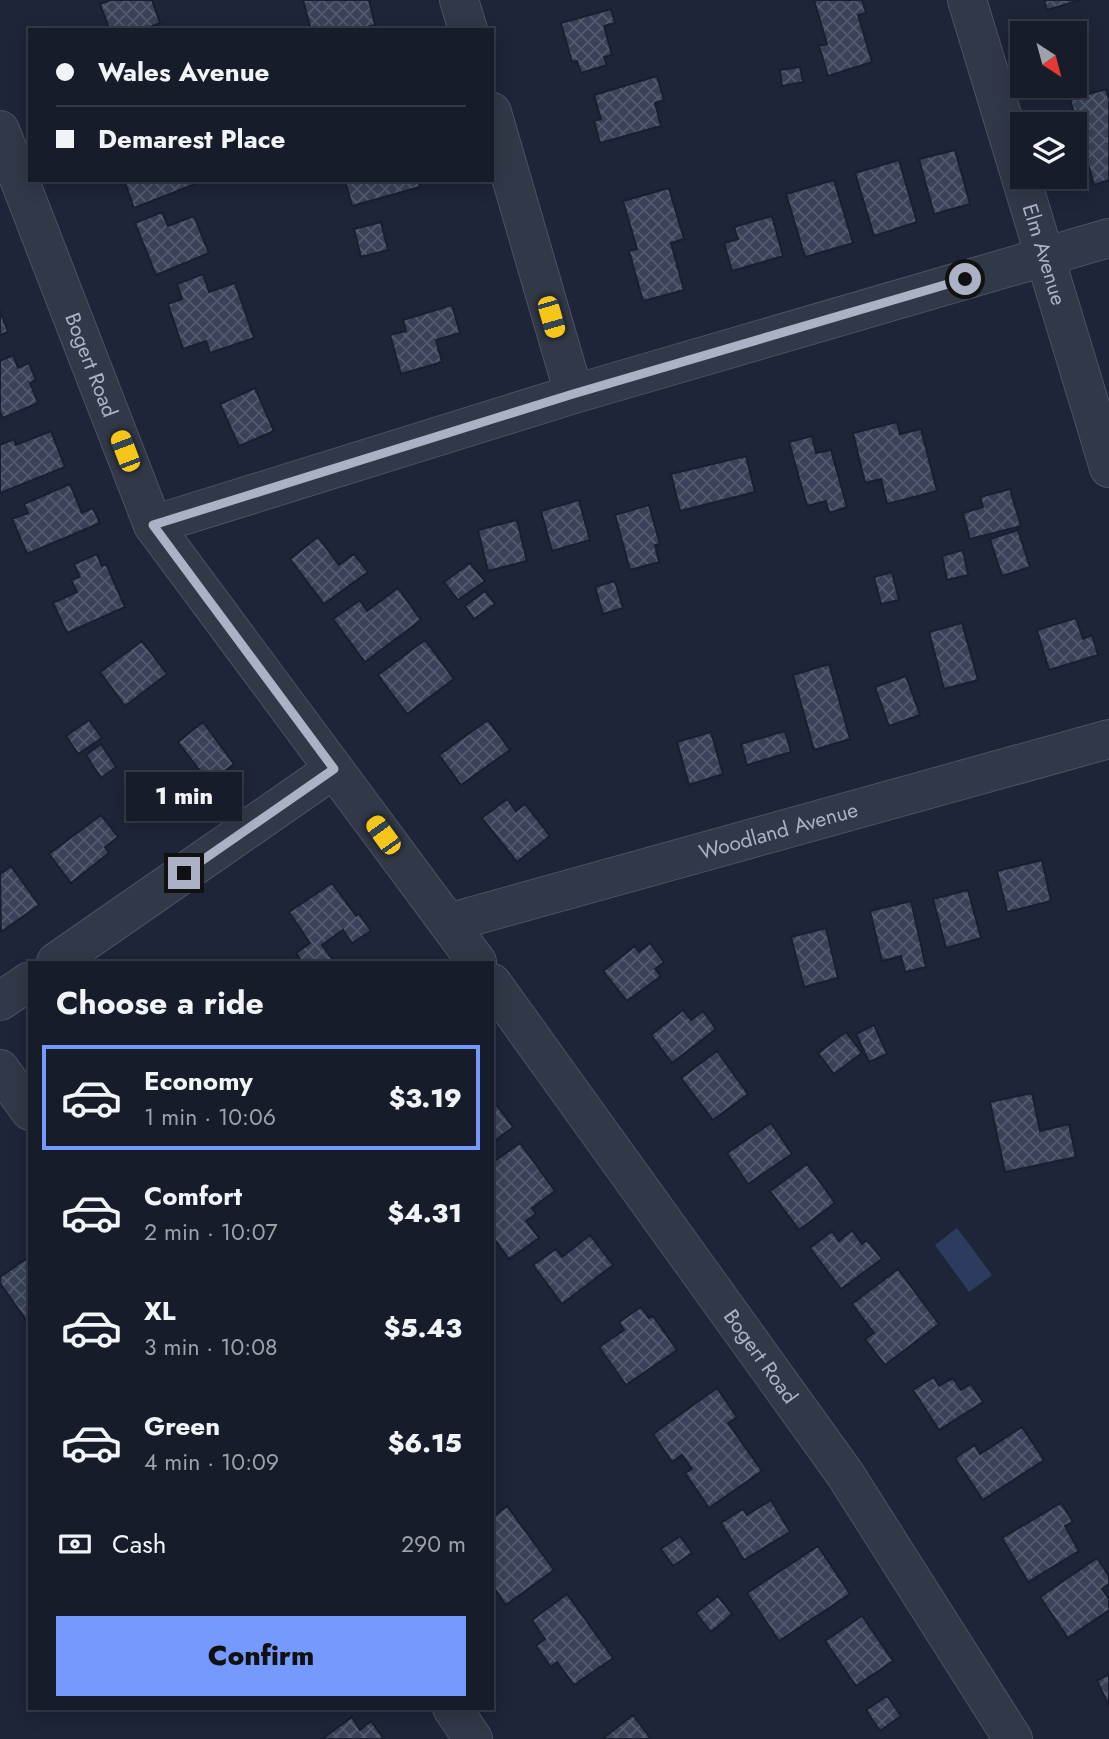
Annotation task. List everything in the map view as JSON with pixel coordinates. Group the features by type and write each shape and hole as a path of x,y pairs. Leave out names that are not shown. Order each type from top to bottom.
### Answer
{"street":[{"path":"459,0 467,28"},
{"name":"Elm Avenue","path":"967,0 1109,468"},
{"path":"494,119 573,394"},
{"name":"Bogert Road","path":"0,130 153,525 476,961"},
{"path":"153,525 573,394 1109,239"},
{"name":"Woodland Avenue","path":"448,923 1109,739"},
{"path":"57,961 334,769"},
{"path":"0,1001 28,982"},
{"name":"Bogert Road","path":"494,987 845,1474 1013,1739"},
{"path":"0,1069 28,1108"},
{"path":"453,1710 473,1739"}],"water":[{"path":"957,1228 992,1275 969,1292 935,1245"}],"building":[{"path":"111,0 152,0 160,23 148,28 109,28 100,4"},
{"path":"303,0 369,0 375,25 364,28 310,28"},
{"path":"814,0 862,0 866,13 858,15 872,62 828,76 819,46 827,44"},
{"path":"1044,0 1081,0 1047,10"},
{"path":"611,9 615,23 604,26 612,55 604,57 607,65 581,73 577,61 572,62 561,23"},
{"path":"800,67 803,82 782,86 780,70"},
{"path":"657,76 664,100 655,103 661,126 600,143 594,121 601,119 594,95"},
{"path":"1106,89 1109,100 1109,180 1094,185 1087,160 1087,112 1074,112 1070,99 1087,98 1087,94"},
{"path":"955,150 970,204 934,214 919,159"},
{"path":"899,160 917,222 874,236 855,173"},
{"path":"834,180 853,243 805,257 786,194"},
{"path":"125,182 198,182 198,183 134,208"},
{"path":"346,182 419,182 420,187 352,206"},
{"path":"669,188 684,239 671,243 684,290 643,301 629,251 637,249 623,201"},
{"path":"162,212 168,226 194,216 209,253 156,275 135,223"},
{"path":"772,216 783,256 732,271 724,243 738,239 734,227"},
{"path":"381,222 388,250 361,257 354,229"},
{"path":"203,274 209,292 235,283 254,338 210,353 206,341 183,349 168,304 182,299 177,284"},
{"path":"452,305 460,333 436,340 442,362 401,374 390,335 406,331 403,320"},
{"path":"0,310 8,332 0,335"},
{"path":"13,355 18,368 29,363 36,380 30,383 38,403 3,418 0,412 0,361"},
{"path":"255,388 274,431 239,446 220,404"},
{"path":"897,422 900,434 921,429 937,491 887,504 881,479 865,483 853,433"},
{"path":"51,431 65,467 0,493 0,445 14,439 16,445"},
{"path":"812,436 816,453 831,450 847,507 829,513 826,501 807,506 789,442"},
{"path":"746,456 755,492 680,511 671,474"},
{"path":"70,484 82,513 93,508 100,523 27,554 12,519 28,513 24,504"},
{"path":"1010,489 1021,526 970,539 963,513 983,507 980,497"},
{"path":"579,500 590,540 552,551 541,511"},
{"path":"649,505 660,544 655,545 659,562 630,570 615,515"},
{"path":"517,520 527,561 488,571 478,530"},
{"path":"1018,530 1030,567 1002,576 990,539"},
{"path":"318,537 339,565 354,554 368,572 324,604 290,559"},
{"path":"963,550 968,575 947,580 942,556"},
{"path":"97,554 102,566 106,564 125,607 67,633 53,603 77,592 71,580 80,577 74,564"},
{"path":"470,563 485,581 458,600 444,582"},
{"path":"892,572 899,600 881,604 874,577"},
{"path":"615,581 623,608 603,614 595,587"},
{"path":"398,588 421,620 365,662 333,619 360,600 367,611"},
{"path":"485,591 495,604 474,619 465,606"},
{"path":"1076,618 1083,639 1092,635 1098,655 1049,670 1037,630"},
{"path":"962,623 978,680 944,689 929,632"},
{"path":"425,640 454,679 407,714 378,675"},
{"path":"142,641 167,674 125,706 100,672"},
{"path":"829,664 850,739 814,750 793,675"},
{"path":"906,676 920,715 889,726 875,687"},
{"path":"89,720 102,738 78,754 66,736"},
{"path":"488,720 510,750 461,785 439,755"},
{"path":"203,722 234,764 209,783 178,742"},
{"path":"785,731 791,752 747,765 741,744"},
{"path":"711,732 723,774 689,785 677,742"},
{"path":"101,744 116,767 101,778 86,755"},
{"path":"507,799 516,811 525,804 550,836 517,862 482,818"},
{"path":"101,815 118,837 105,847 109,853 71,883 49,854"},
{"path":"1042,860 1051,901 1007,912 997,871"},
{"path":"11,866 39,905 1,932 0,871 2,873"},
{"path":"332,883 356,916 359,914 371,931 352,943 343,930 322,945 333,960 301,961 296,953 310,943 289,912"},
{"path":"968,890 981,938 946,948 933,899"},
{"path":"911,901 926,967 905,972 901,956 882,961 870,911"},
{"path":"826,928 838,978 804,987 791,937"},
{"path":"650,943 664,962 655,969 661,976 627,1001 603,971 635,946 639,952"},
{"path":"683,1010 691,1020 703,1011 716,1029 672,1063 651,1035"},
{"path":"874,1025 887,1054 869,1062 856,1034"},
{"path":"846,1032 862,1053 834,1074 818,1053"},
{"path":"717,1051 748,1094 713,1120 681,1078"},
{"path":"1032,1093 1040,1131 1069,1124 1076,1157 1005,1172 990,1102"},
{"path":"494,1102 513,1127 494,1141"},
{"path":"771,1123 792,1154 748,1184 727,1153"},
{"path":"520,1143 555,1191 532,1208 536,1214 526,1221 539,1238 509,1259 494,1239 494,1162"},
{"path":"807,1164 835,1203 799,1230 770,1191"},
{"path":"852,1230 862,1244 867,1240 882,1259 841,1289 810,1248 832,1231 839,1241"},
{"path":"590,1235 613,1265 562,1304 533,1265 556,1249 562,1257"},
{"path":"28,1257 26,1320 0,1283 0,1277"},
{"path":"898,1269 939,1324 885,1365 865,1339 874,1333 852,1304"},
{"path":"641,1307 649,1318 653,1316 677,1350 626,1385 599,1347 624,1330 619,1322"},
{"path":"934,1377 939,1386 953,1378 961,1390 971,1384 983,1402 939,1430 913,1390"},
{"path":"717,1388 737,1417 728,1423 762,1471 709,1508 685,1473 692,1469 682,1455 672,1462 653,1434"},
{"path":"1022,1427 1044,1460 983,1500 955,1458 975,1445 980,1454"},
{"path":"771,1500 790,1532 744,1560 721,1523 743,1509 747,1515"},
{"path":"1061,1503 1073,1522 1065,1526 1079,1551 1028,1582 1002,1538"},
{"path":"507,1506 554,1570 506,1605 494,1588 494,1516"},
{"path":"680,1536 692,1553 673,1566 661,1549"},
{"path":"818,1546 850,1594 779,1641 747,1593"},
{"path":"1097,1558 1109,1576 1109,1584 1102,1589 1109,1599 1109,1610 1068,1638 1040,1597"},
{"path":"567,1594 613,1658 574,1685 557,1662 551,1667 536,1646 545,1639 532,1620"},
{"path":"718,1596 732,1614 711,1632 696,1613"},
{"path":"862,1616 893,1661 856,1686 825,1641"},
{"path":"1109,1674 1109,1706 1097,1681"},
{"path":"887,1696 901,1716 880,1731 866,1710"},
{"path":"633,1715 651,1739 602,1739"},
{"path":"352,1717 360,1730 371,1721 384,1739 322,1739"}],"route":[{"path":"184,873 334,769 153,525 573,394 965,279"}]}
